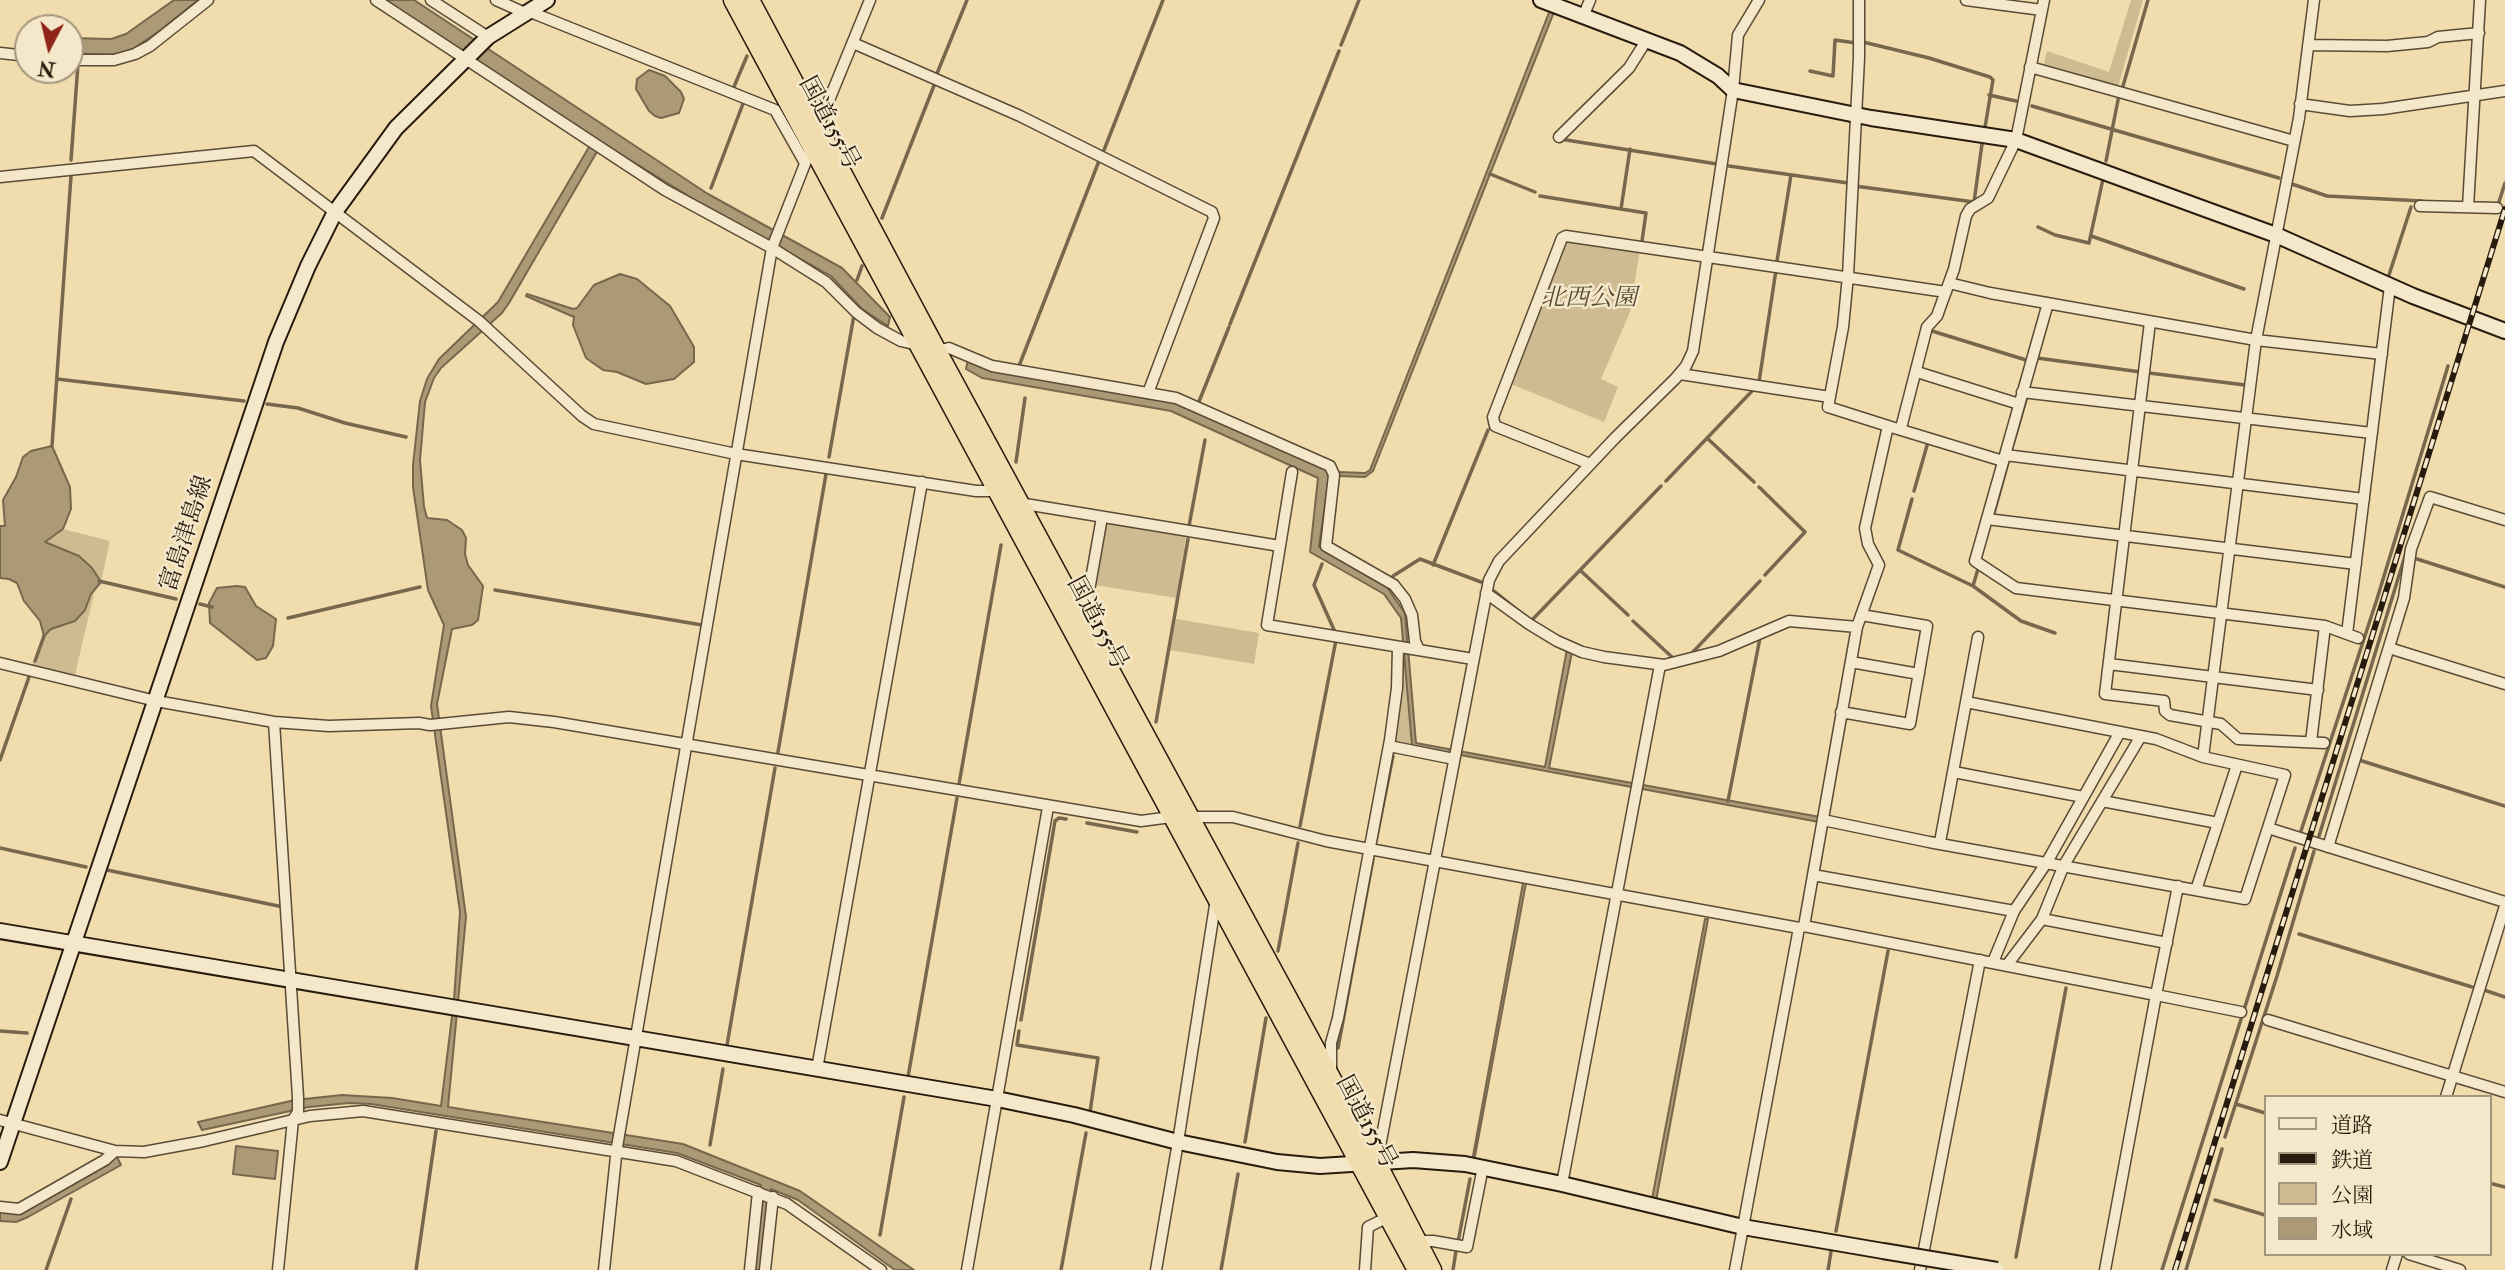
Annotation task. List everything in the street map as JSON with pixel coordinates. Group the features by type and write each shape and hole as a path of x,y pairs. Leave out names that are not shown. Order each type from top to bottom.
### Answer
{"highway":[{"name":"国道155号","path":"733,0 1216,899 1432,1270"},
{"name":"国道155号","path":"750,0 1331,1080 1369,1160 1388,1217 1417,1270"}],"street":[{"path":"84,60 114,60 135,54 150,46 208,0"},
{"path":"376,0 696,208 772,248 826,282 856,312 877,328 901,341 918,345"},
{"path":"431,0 488,37"},
{"path":"496,0 775,110 805,163"},
{"name":"富島津島線","path":"0,1162 7,1122 73,944 289,308 335,212 396,128 488,37 547,0"},
{"path":"818,127 870,0"},
{"path":"1541,0 1681,53 1718,76 1733,90 1856,115 2016,140 2276,234 2390,286 2505,331"},
{"path":"1583,17 1590,0"},
{"path":"1369,1160 1380,1146 1489,580 1499,561 1680,374 1693,351 1733,90 1738,35 1759,0"},
{"path":"1859,0 1848,276 1843,327 1828,407 2004,458 2364,499"},
{"path":"1901,428 1927,327 1937,316 1948,287 1966,216 1970,209 1988,198 2016,140 2043,5 1966,0"},
{"path":"2203,757 2256,340 2301,104 2314,0"},
{"path":"2468,207 2480,0"},
{"path":"2308,45 2387,46 2479,33"},
{"path":"1559,136 1629,68 1646,41"},
{"path":"853,43 1020,116 1212,212 1214,218 1148,393"},
{"path":"2030,67 2294,141"},
{"path":"2301,104 2350,111 2505,91"},
{"path":"604,1270 616,1150 772,248 812,146"},
{"path":"0,177 254,151 482,324 594,424 736,454 976,491 996,491"},
{"path":"2420,206 2497,208"},
{"path":"1590,464 1495,426 1493,417 1562,238 1569,235 1848,276 1980,291 2256,340 2382,354"},
{"path":"2048,303 1975,561 2016,587 2325,626 2352,636 2356,564 2390,286"},
{"path":"2150,322 2105,694 2164,701 2165,711 2170,715 2221,724 2238,739 2324,743"},
{"path":"937,351 949,348 992,366 1176,398 1330,466 1334,475 1326,546 1394,585 1405,599 1412,615 1415,641 1408,648 1397,688 1370,849 1331,1043 1331,1080"},
{"path":"1917,372 2019,404"},
{"path":"1680,374 1830,397"},
{"path":"2022,392 2372,433"},
{"path":"1735,1270 1813,875 1857,627 1879,565 1868,544 1865,527 1888,426"},
{"path":"1292,472 1267,625 1473,659"},
{"path":"817,1069 922,482"},
{"path":"2328,846 2404,598 2412,549 2430,497 2505,520"},
{"path":"1019,503 1280,546"},
{"path":"1081,615 1087,602 1102,516"},
{"path":"1987,519 2356,564"},
{"path":"1486,593 1529,624 1582,652 1660,665 1719,651 1789,621 1857,627"},
{"path":"1841,712 1910,723 1927,626 1861,615"},
{"path":"2312,742 2325,626"},
{"path":"1940,842 1978,637"},
{"path":"2389,648 2505,684"},
{"path":"1851,662 1919,674"},
{"path":"0,663 156,701 274,722 329,726 419,723 430,725 509,717 554,722 1141,821 1171,817 1233,817 1326,841 1993,962 2241,1012"},
{"path":"2109,664 2318,690"},
{"path":"1562,1184 1660,665"},
{"path":"1823,820 2245,899 2286,775 2203,757 2156,739 1966,702"},
{"path":"274,722 298,1097 278,1270"},
{"path":"1993,962 2014,911 2047,862 2120,732"},
{"path":"2007,965 2042,919 2064,865 2141,736"},
{"path":"1389,746 1455,754"},
{"path":"2196,890 2237,765"},
{"path":"1954,772 2083,797"},
{"path":"2102,801 2218,822"},
{"path":"967,1270 1048,807"},
{"path":"2268,828 2505,904 2447,1095"},
{"path":"1813,875 2014,911"},
{"path":"2105,1270 2178,886"},
{"path":"1156,1270 1216,899"},
{"path":"2042,919 2166,943"},
{"path":"0,931 997,1099 1074,1115 1178,1142 1277,1162 1320,1166 1369,1160 1413,1160 1483,1167 1743,1227 1997,1270"},
{"path":"1920,1270 1980,960"},
{"path":"2267,1020 2505,1092"},
{"path":"7,1122 115,1151 144,1152 171,1148 295,1116 363,1111 616,1150 681,1162 788,1204 881,1270"},
{"path":"0,1207 19,1209 105,1160 115,1151"},
{"path":"1416,1241 1467,1247 1483,1167"},
{"path":"750,1270 759,1193"},
{"path":"765,1270 772,1197"},
{"path":"1365,1270 1368,1227 1388,1217"},
{"path":"2415,1256 2460,1270"}],"green space":[{"path":"2131,0 2143,0 2118,87 2043,67 2047,51 2109,72"},
{"name":"北西公園","path":"1571,239 1640,249 1630,312 1601,379 1618,387 1604,422 1511,384 1565,242"},
{"path":"1108,523 1186,536 1176,598 1095,585 1104,526"},
{"path":"63,529 110,541 101,582 92,568 79,556 46,544 45,541"},
{"path":"95,589 75,675 32,665 44,636 51,629 75,621 85,610"},
{"path":"1176,619 1259,633 1254,664 1170,650"},
{"path":"1400,651 1404,651 1411,747 1393,744"}],"water":[{"path":"174,0 198,0 130,51 111,55 84,54 84,38 111,39 126,34"},
{"path":"383,0 414,0 708,194 842,268 890,317 888,326 862,309 831,276 690,197 604,144 502,313 441,368 434,378 425,402 420,460 424,507 427,518 447,520 462,530 466,538 465,554 468,565 483,586 478,620 472,625 452,629 437,704 466,917 448,1107 683,1144 800,1191 914,1270 895,1270 798,1200 771,1189 762,1270 753,1270 761,1185 677,1153 371,1104 309,1107 202,1130 198,1122 295,1100 342,1095 392,1098 441,1106 454,1000 460,912 431,706 444,625 428,590 413,487 420,401 427,379 439,359 498,302 589,147 592,136"},
{"path":"1550,10 1554,12 1373,471 1365,477 1338,476 1338,472 1365,473 1370,470"},
{"path":"649,70 665,76 681,92 684,99 679,113 661,118 649,111 636,89 637,79"},
{"path":"620,274 637,279 670,306 694,347 694,362 674,379 646,384 617,372 603,370 586,358 573,325 574,317 526,296 527,294 573,309 577,308 594,285"},
{"path":"968,359 1174,400 1330,469 1319,547 1386,586 1405,613 1416,743 1545,767 1567,649 1572,652 1549,768 1820,817 1819,822 1412,746 1401,618 1384,594 1310,552 1318,478 1171,411 982,378 966,369"},
{"path":"52,446 70,487 71,509 63,529 45,542 79,556 92,568 101,582 91,594 85,610 75,621 51,629 44,636 40,621 24,601 17,583 0,578 0,526 5,526 3,500 23,457 31,451"},
{"path":"245,587 256,606 276,619 273,646 266,658 257,660 210,623 209,603 217,588"},
{"path":"1523,883 1526,883 1473,1156"},
{"path":"1705,919 1708,919 1656,1201 1652,1199"},
{"path":"236,1146 278,1151 275,1179 233,1174"},
{"path":"117,1157 121,1165 28,1217 16,1222 0,1221 0,1211 23,1210"}],"waterway":[{"path":"936,76 967,0"},
{"path":"1104,150 1163,0"},
{"path":"1341,45 1359,0"},
{"path":"2123,86 2148,0"},
{"path":"1810,71 1833,76 1835,40 1856,43"},
{"path":"1863,42 1929,58 1990,77 1993,80 1985,127"},
{"path":"1230,324 1339,51"},
{"path":"736,91 733,89 747,56"},
{"path":"882,218 935,83"},
{"path":"71,160 77,84"},
{"path":"1989,95 2016,101"},
{"path":"2106,161 2119,95"},
{"path":"711,188 744,101"},
{"path":"2032,106 2279,178"},
{"path":"1560,139 1717,164"},
{"path":"1855,186 1974,202 1982,144"},
{"path":"1621,209 1630,149"},
{"path":"1019,366 1099,161"},
{"path":"1729,166 1848,183"},
{"path":"1490,174 1535,192"},
{"path":"1777,261 1791,175"},
{"path":"52,446 71,176"},
{"path":"2038,227 2055,235 2089,243 2103,179"},
{"path":"2289,183 2327,196 2422,201"},
{"path":"2498,205 2505,183"},
{"path":"1540,196 1646,213 1642,241"},
{"path":"2389,275 2411,207"},
{"path":"2091,236 2244,289"},
{"path":"857,280 862,266"},
{"path":"1759,382 1776,270"},
{"path":"829,457 854,315"},
{"path":"1198,404 1229,327"},
{"path":"1932,331 2026,360"},
{"path":"2036,362 2037,358 2141,372"},
{"path":"2301,831 2377,599 2448,366"},
{"path":"2149,373 2245,385"},
{"path":"57,379 244,401"},
{"path":"1666,481 1754,389"},
{"path":"2011,451 2027,396"},
{"path":"1016,462 1025,398"},
{"path":"267,404 298,408 345,423 406,437"},
{"path":"1433,565 1488,430"},
{"path":"1707,438 1754,482"},
{"path":"1189,526 1205,440"},
{"path":"1914,491 1928,442 1925,442"},
{"path":"1994,513 2008,462"},
{"path":"778,752 826,474"},
{"path":"1532,620 1661,486"},
{"path":"1759,487 1805,532 1765,575"},
{"path":"1912,499 1898,550 1973,586 2021,621 2055,633"},
{"path":"1156,722 1188,539"},
{"path":"959,784 1001,545"},
{"path":"2319,836 2405,556"},
{"path":"1393,576 1420,559 1481,582"},
{"path":"2417,559 2505,587"},
{"path":"1322,564 1314,585 1335,632"},
{"path":"1973,586 1978,569"},
{"path":"1581,571 1628,615"},
{"path":"99,581 176,599"},
{"path":"1692,653 1760,581"},
{"path":"288,618 420,587"},
{"path":"495,590 702,625"},
{"path":"1494,591 1525,616"},
{"path":"200,604 212,607"},
{"path":"1633,621 1673,658"},
{"path":"35,661 44,636"},
{"path":"1728,801 1760,638"},
{"path":"1300,826 1336,640"},
{"path":"0,760 29,677"},
{"path":"1376,841 1393,756"},
{"path":"2359,760 2505,806"},
{"path":"727,1045 775,768"},
{"path":"908,1077 957,798"},
{"path":"1021,1020 1055,821 1059,818 1066,819"},
{"path":"1087,823 1137,832"},
{"path":"1278,951 1298,843"},
{"path":"0,848 86,867"},
{"path":"2162,1270 2295,848"},
{"path":"2225,1137 2314,851"},
{"path":"1338,1048 1373,859"},
{"path":"107,870 283,907"},
{"path":"2299,934 2472,987"},
{"path":"1836,1231 1888,951"},
{"path":"2016,1257 2066,988"},
{"path":"2484,990 2505,997"},
{"path":"1245,1142 1266,1018"},
{"path":"0,1031 27,1033"},
{"path":"1019,1031 1017,1045 1098,1058 1090,1112"},
{"path":"710,1145 723,1069"},
{"path":"880,1235 904,1097"},
{"path":"2236,1104 2264,1113"},
{"path":"416,1270 436,1131"},
{"path":"1061,1270 1086,1133"},
{"path":"2186,1270 2222,1149"},
{"path":"1221,1270 1238,1174"},
{"path":"1458,1242 1470,1179"},
{"path":"2491,1184 2505,1187"},
{"path":"46,1270 71,1199"},
{"path":"2215,1200 2264,1215"},
{"path":"1453,1270 1456,1251"},
{"path":"1828,1270 1831,1252"}],"railway":[{"path":"2175,1270 2505,209"}]}
